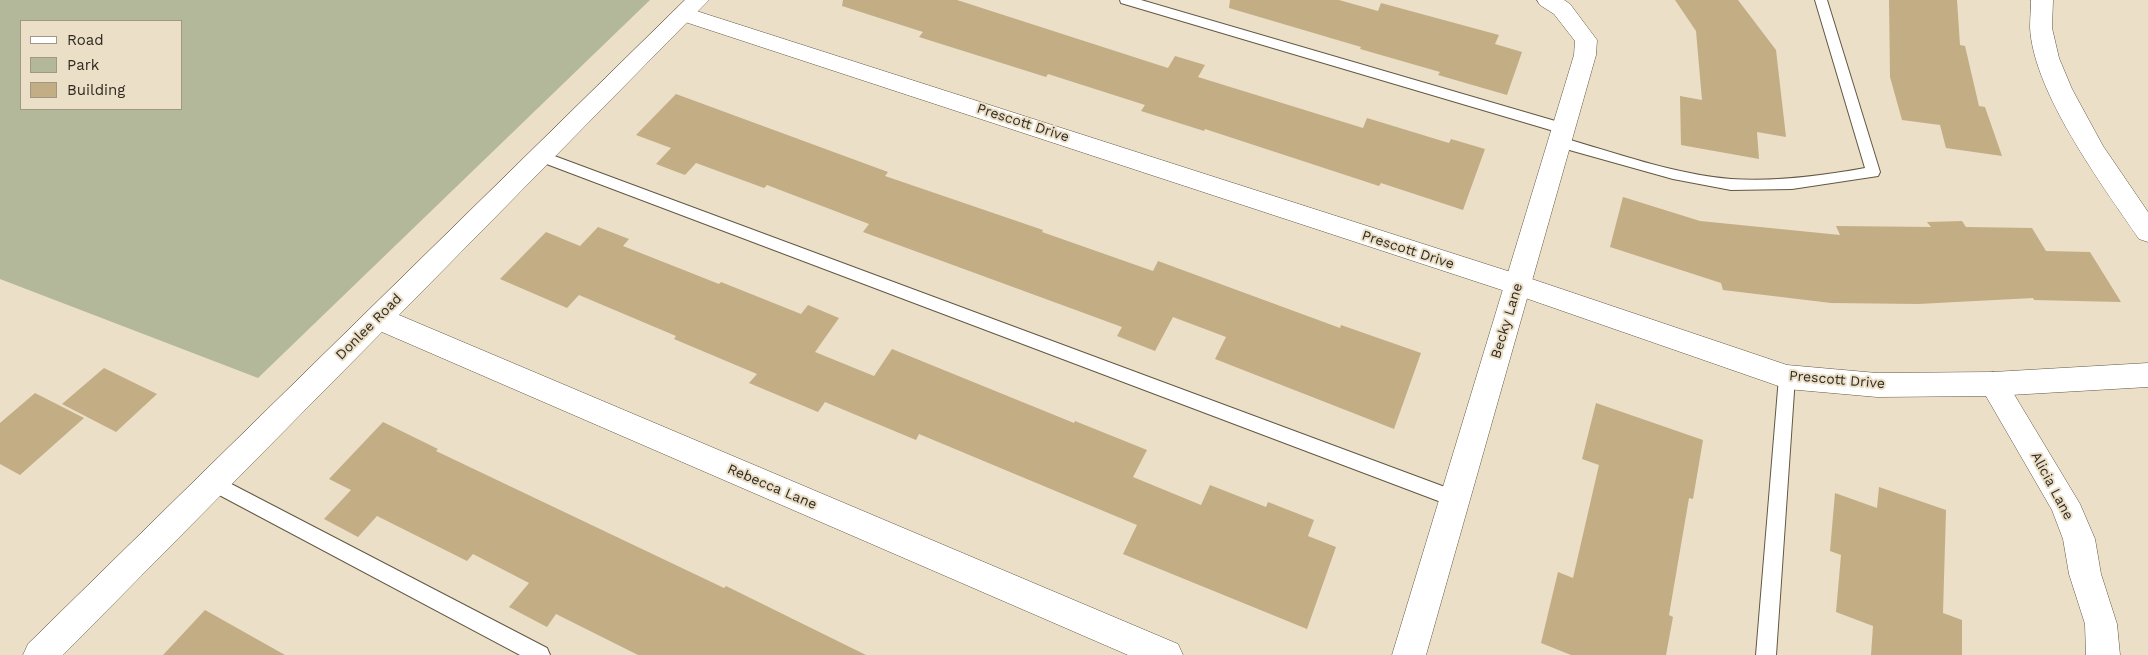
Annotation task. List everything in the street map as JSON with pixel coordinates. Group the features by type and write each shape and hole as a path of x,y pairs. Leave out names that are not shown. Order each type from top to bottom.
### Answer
{"street":[{"name":"Becky Lane","path":"1409,655 1586,55 1586,40 1562,9 1548,0"},
{"path":"2042,0 2040,10 2047,59 2082,136 2148,232"},
{"name":"Donlee Road","path":"40,655 691,7"},
{"name":"Prescott Drive","path":"691,7 1787,377 1836,383 1877,385 1993,384 2148,375"},
{"name":"Rebecca Lane","path":"378,318 1166,655"},
{"name":"Alicia Lane","path":"1993,384 2065,504 2079,539 2085,574 2101,624 2103,655"}],"lane":[{"path":"1126,0 1712,182 1776,185 1835,179 1873,172 1821,0"},
{"path":"541,156 1455,499"},
{"path":"1766,655 1787,377"},
{"path":"214,482 540,655"}],"green space":[{"path":"0,0 650,0 258,378 0,279"}],"building":[{"path":"843,0 957,0 1168,68 1175,56 1205,65 1198,77 1363,128 1367,118 1449,143 1451,139 1485,149 1463,210 1381,183 1379,186 1205,129 1204,131 1141,111 1145,105 1048,74 1046,77 919,37 923,32 842,6"},
{"path":"1230,0 1339,0 1378,11 1381,3 1499,35 1495,44 1522,52 1507,95 1438,75 1440,72 1360,49 1361,47 1229,8"},
{"path":"1675,0 1738,0 1776,50 1786,137 1757,132 1759,159 1681,145 1680,96 1702,100 1696,31"},
{"path":"1889,0 1957,0 1960,45 1965,46 1979,106 1985,107 2002,156 1946,148 1940,125 1902,120 1890,77"},
{"path":"676,94 888,172 885,176 1043,230 1042,232 1153,271 1158,261 1340,328 1341,325 1421,353 1394,429 1215,359 1226,337 1173,317 1155,351 1117,336 1122,327 863,232 869,224 767,185 764,188 696,163 685,175 656,164 671,148 636,135"},
{"path":"1623,197 1700,221 1840,235 1836,226 1931,227 1927,222 1962,221 1966,227 2032,228 2046,251 2090,252 2121,302 2034,300 2033,298 1918,304 1831,303 1723,290 1721,283 1610,247"},
{"path":"598,227 629,239 623,246 719,284 721,282 801,314 808,305 839,318 815,352 874,376 892,349 1074,423 1075,421 1147,450 1133,477 1201,505 1210,485 1266,507 1268,502 1314,520 1308,536 1336,547 1307,629 1123,554 1137,525 919,434 916,440 825,402 818,412 749,383 757,374 674,339 676,336 579,295 567,308 500,279 546,232 580,246"},
{"path":"104,368 157,394 116,432 62,404"},
{"path":"35,393 84,418 20,475 0,464 0,423"},
{"path":"1596,403 1703,440 1693,499 1689,498 1669,615 1673,617 1666,655 1571,655 1541,643 1558,572 1573,578 1599,465 1582,459"},
{"path":"383,422 438,449 436,451 724,588 726,586 866,655 638,655 556,614 547,627 509,607 529,583 473,554 467,561 377,516 358,537 324,519 351,490 329,479"},
{"path":"1879,487 1946,510 1943,613 1962,620 1962,655 1871,655 1873,626 1836,612 1841,555 1830,551 1835,493 1877,508"},
{"path":"205,610 285,655 163,655"}]}
